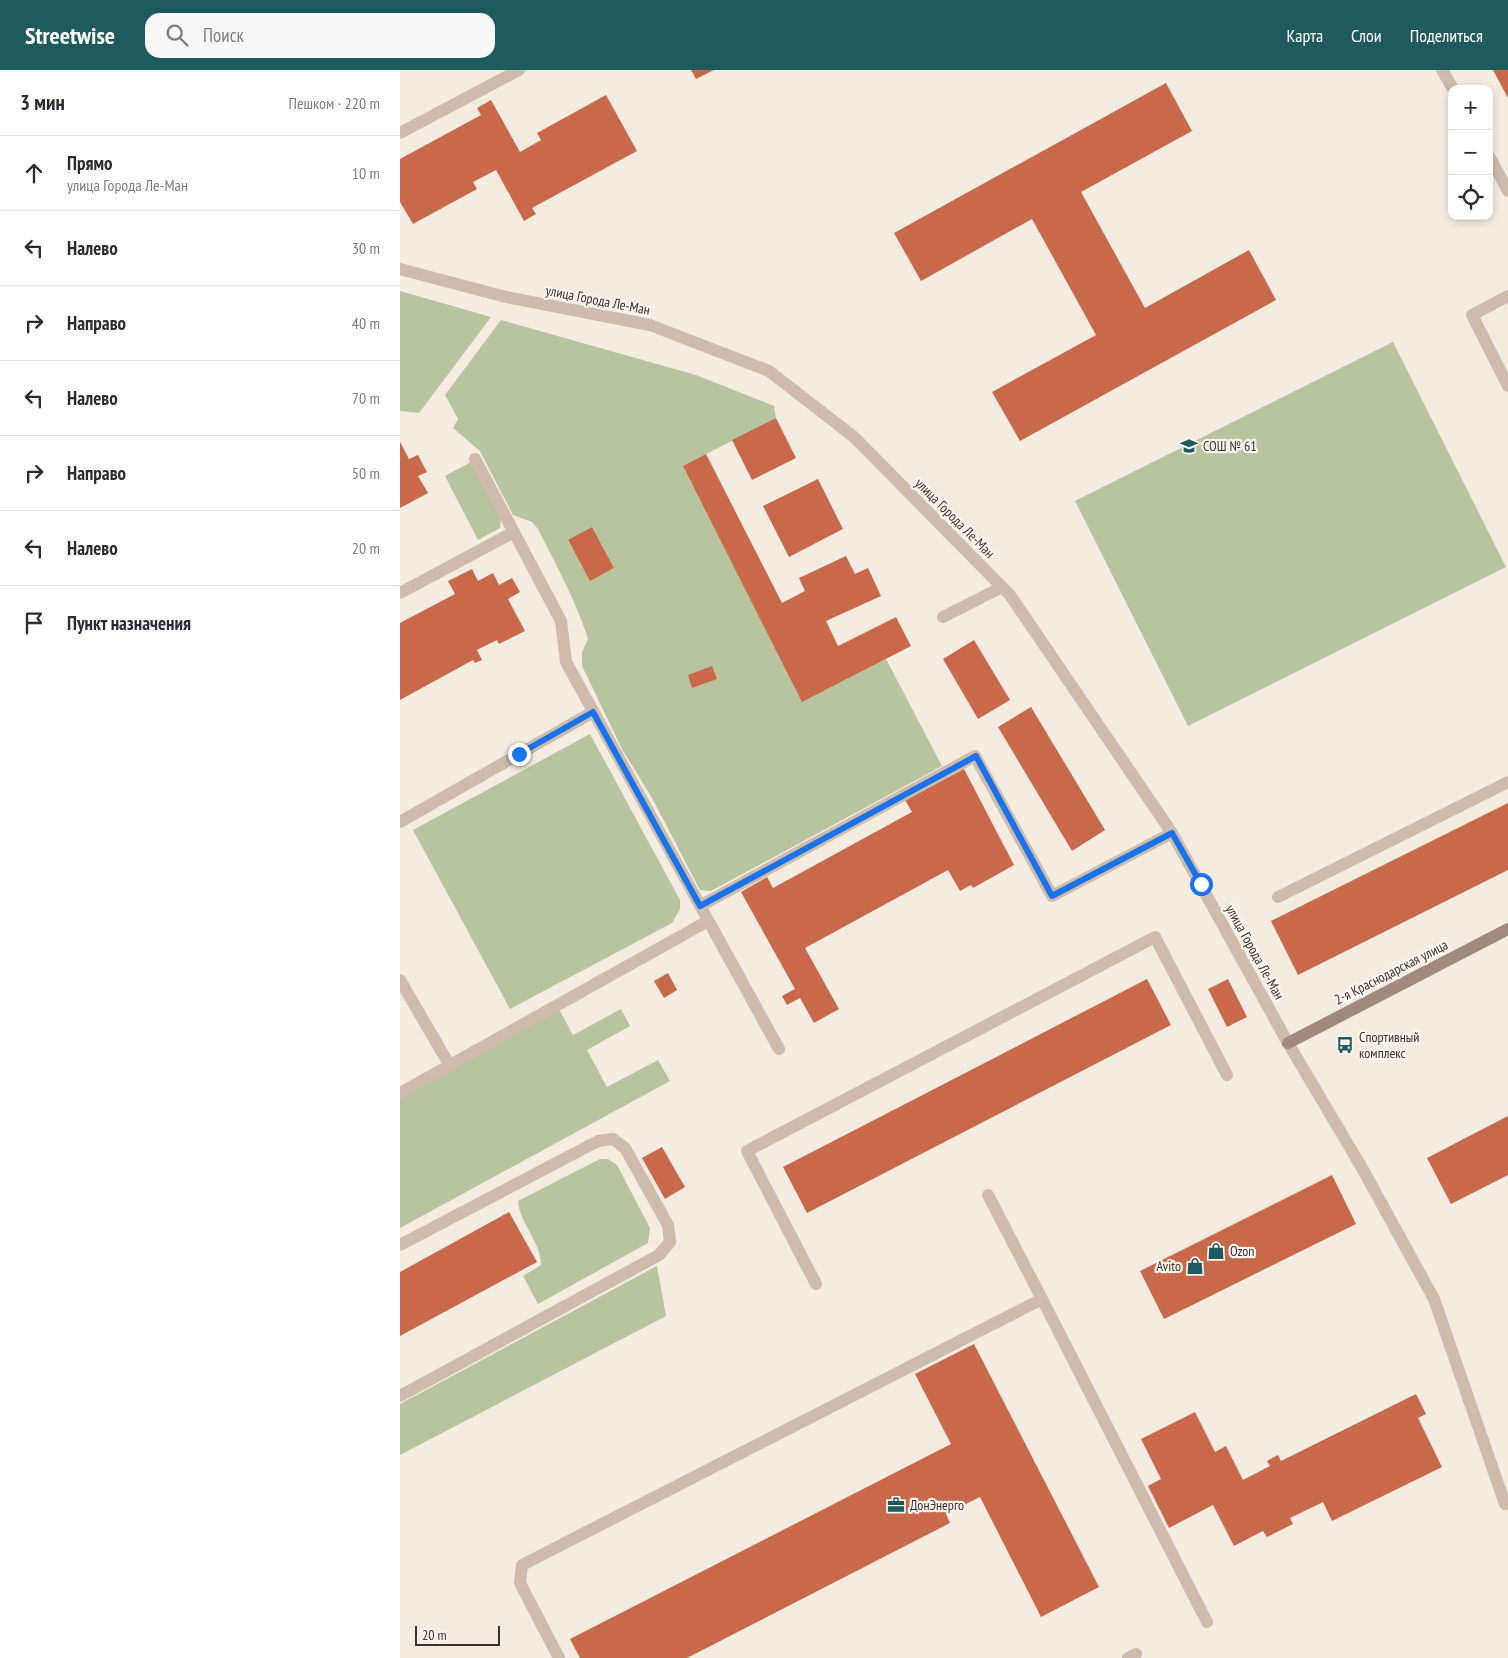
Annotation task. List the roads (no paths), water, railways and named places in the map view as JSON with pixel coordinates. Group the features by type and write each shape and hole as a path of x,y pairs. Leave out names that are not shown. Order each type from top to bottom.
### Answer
{"street":[{"path":"400,133 519,70"},
{"path":"1442,70 1450,85"},
{"path":"1493,163 1508,191"},
{"name":"улица Города Ле-Ман","path":"400,269 506,297 650,325 769,371 854,437 1010,595 1172,833 1288,1043 1362,1168 1434,1299 1505,1504"},
{"path":"1508,296 1472,315 1508,386"},
{"path":"475,459 562,621 566,662 780,1049"},
{"path":"400,593 514,532"},
{"path":"943,617 1002,587"},
{"path":"400,822 593,712"},
{"path":"700,906 976,756 1052,896 1172,833"},
{"path":"1278,897 1508,782"},
{"path":"400,1093 708,921"},
{"name":"2-я Краснодарская улица","path":"1288,1043 1508,928"},
{"path":"816,1284 747,1151 1155,937 1226,1075"},
{"path":"400,980 450,1066"},
{"path":"400,1245 598,1141 613,1139 625,1148 668,1225 670,1242 659,1255 400,1396"},
{"path":"988,1195 1207,1622"},
{"path":"558,1658 520,1583 522,1565 1042,1299"}],"place":[{"name":"СОШ № 61","path":"1189,446"},
{"name":"Спортивный комплекс","path":"1345,1045"},
{"name":"Ozon","path":"1216,1251"},
{"name":"Avito","path":"1195,1266"},
{"name":"ДонЭнерго","path":"896,1505"}]}
